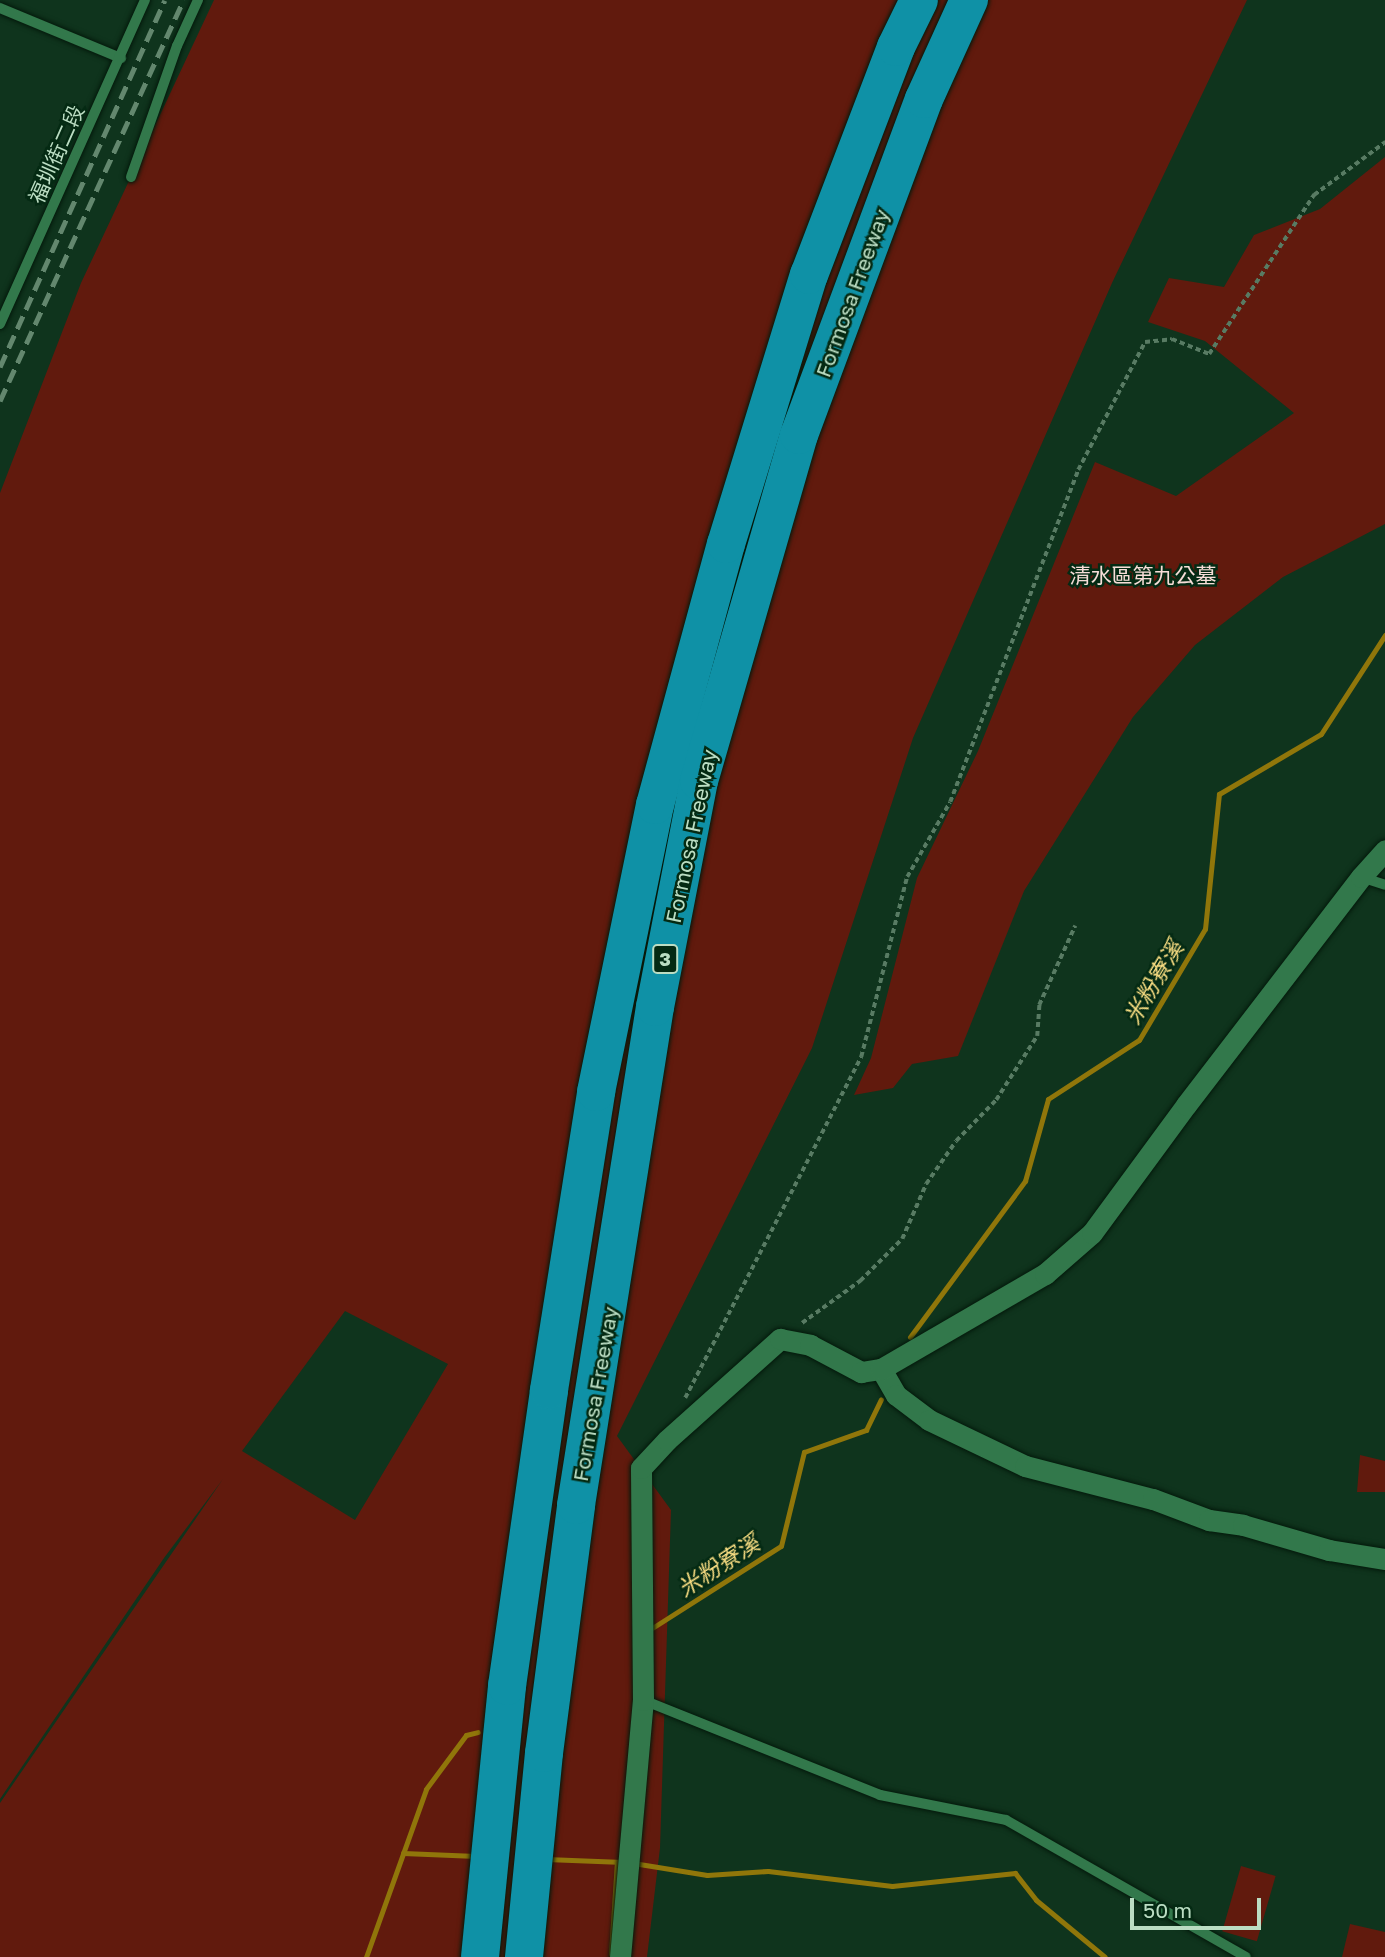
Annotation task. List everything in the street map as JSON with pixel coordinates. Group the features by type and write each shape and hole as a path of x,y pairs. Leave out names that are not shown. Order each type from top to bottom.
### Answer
{"highway":[{"name":"Formosa Freeway","path":"480,1957 507,1686 549,1390 596,1092 655,806 726,544 809,275 896,47 919,0"},
{"name":"Formosa Freeway","path":"524,1957 544,1753 576,1505 655,1007 699,782 799,435 924,99 969,0"}],"street":[{"path":"620,1957 643,1700 641,1468 667,1440 780,1339 810,1345 861,1372 881,1369 1045,1274 1092,1233 1361,877 1385,850"},
{"path":"881,1369 896,1395 929,1420 1025,1466 1153,1499 1209,1520 1244,1525 1329,1550 1385,1559"}],"lane":[{"name":"福圳街二段","path":"0,324 145,0"},
{"path":"131,177 177,46 198,0"},
{"path":"0,8 121,58"},
{"path":"1361,877 1385,885"},
{"path":"643,1700 880,1795 1006,1820 1245,1957"}],"path":[{"path":"667,1440 696,1371 861,1057 907,877 950,802 1078,470 1146,342 1172,339 1209,354 1314,195 1385,142"},
{"path":"780,1339 860,1282 902,1239 926,1184 956,1141 996,1100 1037,1036 1039,1006 1075,926"}],"green space":[{"path":"214,0 1247,0 1112,283 913,738 812,1048 617,1436 671,1510 660,1848 647,1957 0,1957 0,1803 223,1479 164,1558 0,1799 0,493 81,283","holes":["345,1311 448,1364 355,1520 242,1451"]},
{"name":"清水區第九公墓","path":"1385,157 1385,524 1283,577 1195,645 1133,717 1024,891 958,1056 912,1064 893,1088 854,1095 871,1058 917,878 978,751 1095,462 1176,496 1294,413 1205,341 1148,322 1169,278 1224,287 1254,235 1320,209"},
{"path":"1360,1455 1385,1461 1385,1492 1357,1492"},
{"path":"1241,1866 1276,1876 1257,1941 1222,1931"},
{"path":"1350,1924 1385,1932 1385,1957 1342,1957"}],"waterway":[{"name":"米粉寮溪","path":"910,1337 1025,1181 1048,1099 1139,1040 1205,929 1219,794 1321,734 1385,635"},
{"name":"米粉寮溪","path":"649,1630 781,1546 804,1452 866,1430 881,1399"},
{"name":"米粉寮溪","path":"366,1957 426,1789 466,1735 478,1732"},
{"path":"403,1853 476,1856"},
{"path":"546,1859 623,1862"},
{"path":"611,1954 617,1862"},
{"path":"633,1863 707,1875 768,1871 892,1886 1015,1873 1036,1900 1105,1957"}],"railway":[{"path":"0,367 165,0"},
{"path":"0,401 184,0"}]}
